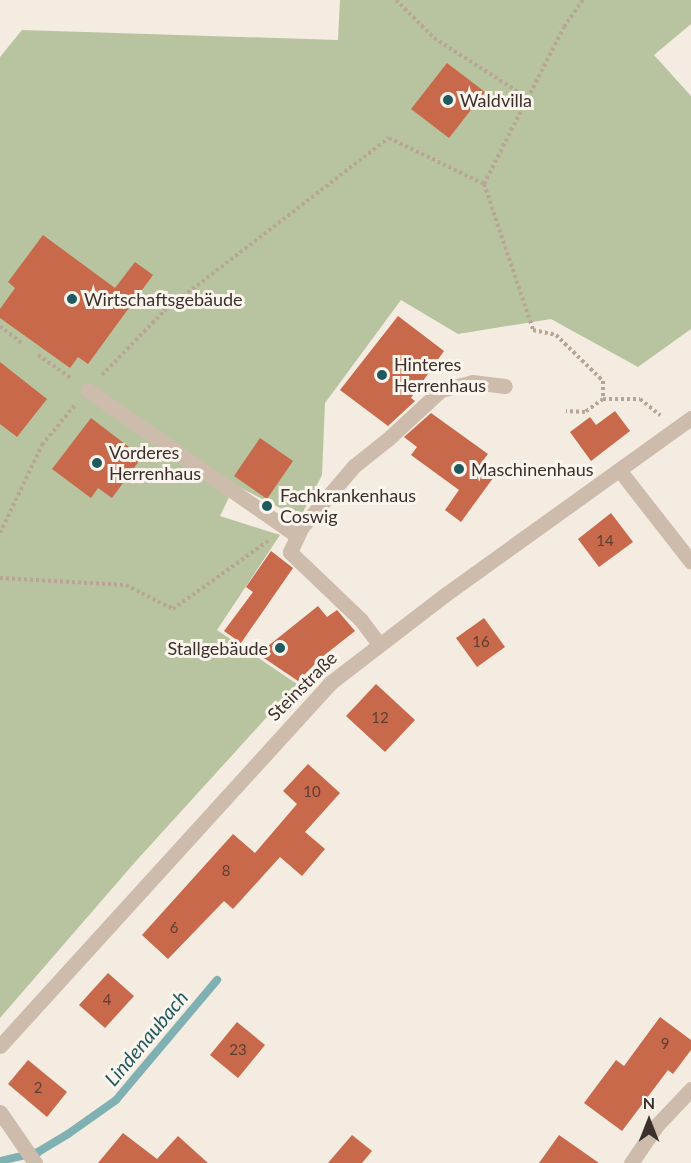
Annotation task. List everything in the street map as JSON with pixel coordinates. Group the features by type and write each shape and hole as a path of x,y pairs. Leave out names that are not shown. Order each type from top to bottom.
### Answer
{"street":[{"path":"380,644 360,619 290,552 297,536 333,488 354,466 388,439 441,390 472,382 505,386"},
{"path":"88,390 297,536"},
{"name":"Steinstraße","path":"0,1046 330,682 691,418"},
{"path":"620,471 691,562"},
{"path":"631,1163 657,1125 691,1089"},
{"path":"0,1112 35,1163"}],"path":[{"path":"396,0 434,38 528,98"},
{"path":"484,184 564,27 583,0"},
{"path":"0,533 42,445 88,390 164,311 389,138 484,184 533,330 556,335 572,350 603,381 603,399"},
{"path":"0,326 22,343"},
{"path":"38,355 88,390"},
{"path":"566,411 585,412 603,399 640,399 677,429"},
{"path":"0,578 126,585 173,609 272,538 290,552"}],"green space":[{"name":"Fachkrankenhaus Coswig","path":"340,0 691,0 691,24 654,55 691,96 691,329 638,367 551,319 458,334 401,300 325,403 322,475 300,518 235,485 220,516 280,535 217,630 297,684 136,861 0,1018 0,57 22,30 338,40"}],"building":[{"name":"Waldvilla","path":"447,63 485,92 449,138 411,109"},
{"name":"Wirtschaftsgebäude","path":"43,235 115,288 135,262 153,275 88,364 78,357 70,368 0,318 0,309 15,288 8,282"},
{"name":"Hinteres Herrenhaus","path":"398,316 444,351 411,398 415,401 388,426 340,390"},
{"path":"0,362 47,399 17,437 0,424"},
{"path":"615,411 630,431 591,461 570,432 590,417 596,425"},
{"name":"Maschinenhaus","path":"431,413 488,454 481,463 496,474 461,522 445,510 459,490 411,455 417,447 404,437"},
{"name":"Vorderes Herrenhaus","path":"91,418 142,457 112,498 98,488 91,498 52,469"},
{"path":"260,438 293,461 267,499 234,476"},
{"path":"611,513 633,542 599,567 578,539"},
{"path":"271,551 293,568 241,643 224,631 253,592 246,587"},
{"path":"318,606 327,617 337,610 355,631 322,657 298,681 258,654"},
{"path":"484,618 505,647 477,667 456,638"},
{"path":"376,684 415,720 385,752 346,716"},
{"path":"308,764 340,793 305,832 325,849 302,876 280,857 233,909 224,901 168,959 142,935 233,834 255,853 297,804 283,791"},
{"path":"108,973 134,996 105,1028 79,1005"},
{"path":"660,1017 691,1040 691,1050 673,1074 668,1070 622,1131 584,1103 616,1060 624,1066"},
{"path":"237,1022 265,1045 238,1078 210,1055"},
{"path":"28,1060 67,1092 47,1117 8,1084"},
{"path":"123,1133 157,1159 178,1136 208,1163 98,1163"},
{"path":"352,1135 372,1151 362,1163 328,1163"},
{"path":"559,1135 599,1163 539,1163"}],"waterway":[{"name":"Lindenaubach","path":"0,1161 38,1152 116,1100 217,980"}],"place":[{"name":"Waldvilla","path":"448,100"},
{"name":"Wirtschaftsgebäude","path":"72,299"},
{"name":"Hinteres Herrenhaus","path":"382,375"},
{"name":"Vorderes Herrenhaus","path":"97,463"},
{"name":"Maschinenhaus","path":"459,469"},
{"name":"Fachkrankenhaus Coswig","path":"267,506"},
{"name":"Stallgebäude","path":"280,648"}]}
